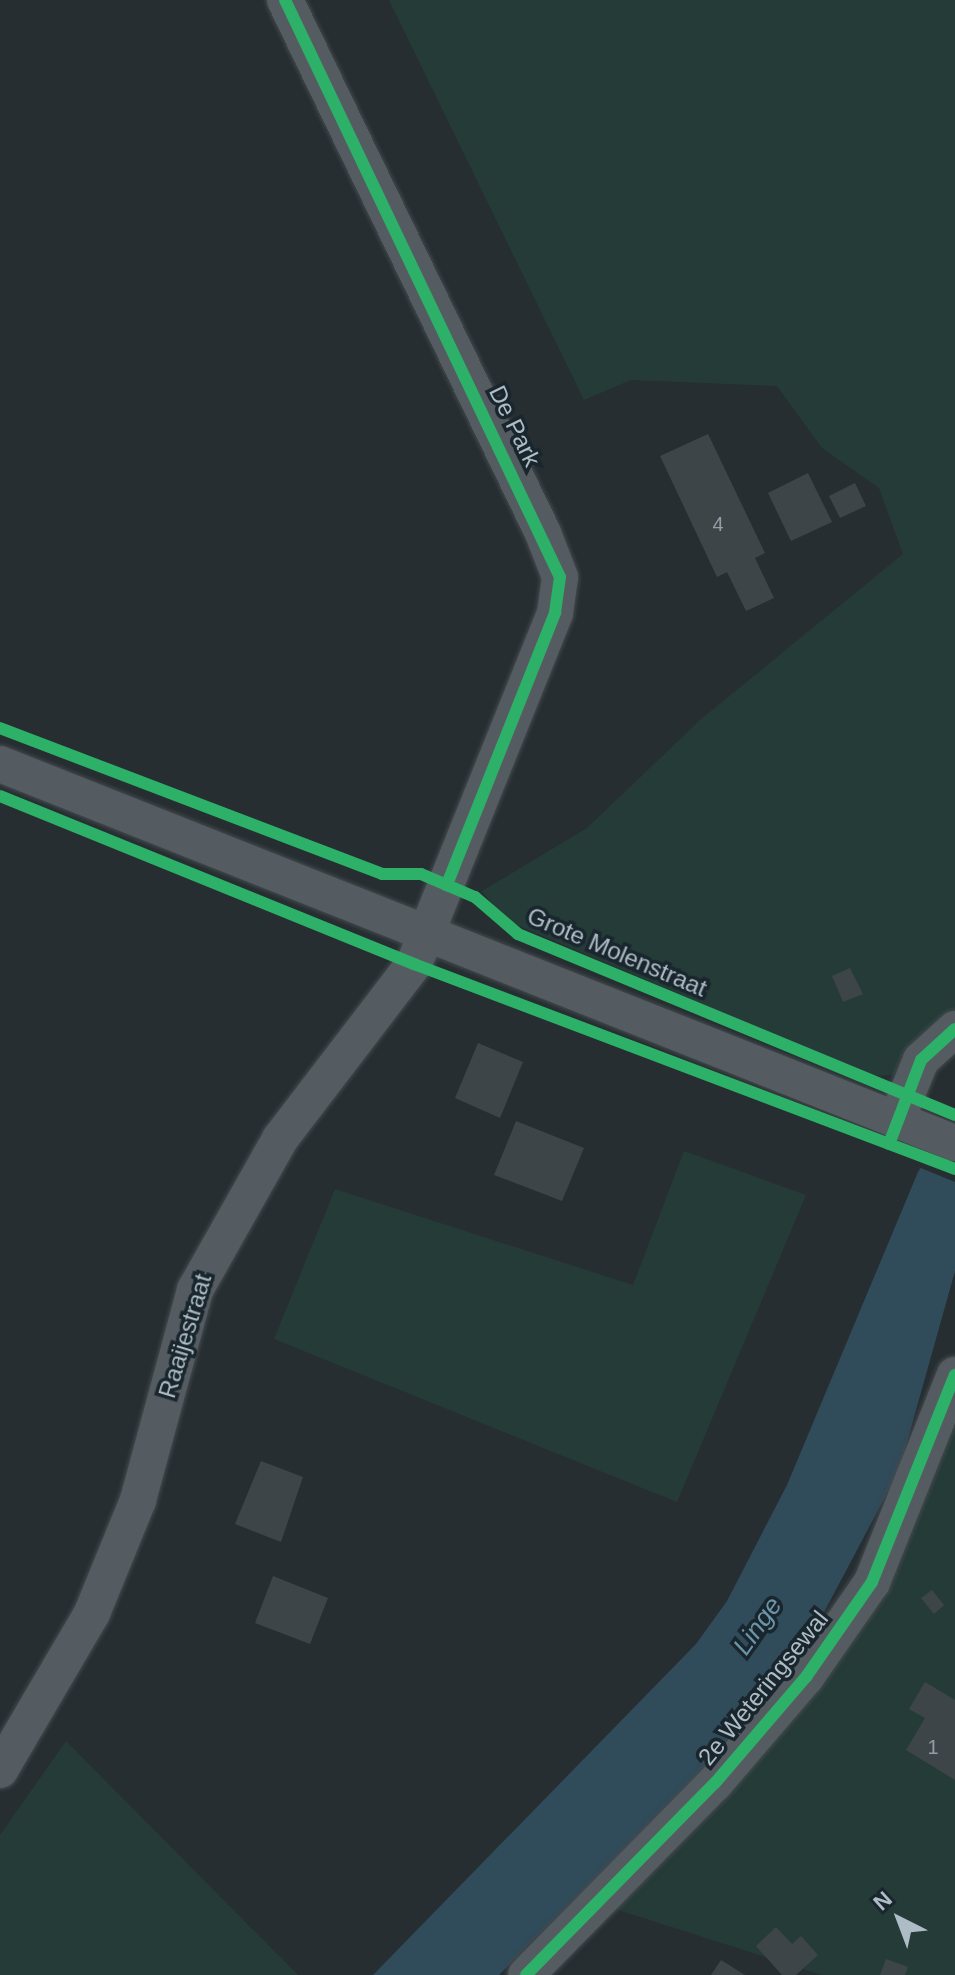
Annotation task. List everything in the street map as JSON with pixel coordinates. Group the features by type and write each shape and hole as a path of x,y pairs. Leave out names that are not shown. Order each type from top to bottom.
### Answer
{"street":[{"name":"De Park","path":"285,0 560,577 555,613 428,933"},
{"path":"0,764 927,1132 921,1060 955,1029"},
{"name":"Raaijestraat","path":"0,1770 92,1613 138,1500 195,1290 224,1230 280,1139 414,964 428,933"},
{"name":"2e Weteringsewal","path":"526,1975 715,1783 806,1677 872,1582 955,1375"}],"green space":[{"path":"389,0 955,0 955,1012 893,1075 871,1076 503,919 482,891 587,828 700,720 903,554 879,488 822,448 777,386 631,380 584,400"},
{"path":"684,1151 806,1195 677,1502 274,1339 335,1189 633,1285"},
{"path":"955,1422 955,1975 822,1975 612,1908 719,1799"},
{"path":"66,1741 298,1975 0,1975 0,1835"}],"water":[{"name":"Linge","path":"955,1109 955,1271 899,1471 805,1648 702,1772 499,1975 373,1975 696,1644 727,1601 787,1485 918,1172"}],"pier":[{"path":"955,1105 955,1182 916,1166"}],"building":[{"path":"708,434 765,553 755,558 774,598 746,611 727,572 717,577 660,456"},
{"path":"808,473 832,522 791,541 768,493"},
{"path":"855,483 866,506 840,518 829,496"},
{"path":"850,968 863,994 843,1002 832,976"},
{"path":"478,1043 523,1062 500,1118 455,1098"},
{"path":"516,1121 584,1148 562,1201 494,1175"},
{"path":"261,1461 303,1477 281,1542 235,1524"},
{"path":"273,1576 328,1598 310,1644 255,1623"},
{"path":"932,1590 944,1605 934,1614 921,1598"},
{"path":"925,1682 955,1700 955,1780 906,1750 925,1718 909,1709"},
{"path":"776,1927 792,1944 801,1936 818,1955 796,1975 782,1975 756,1946"},
{"path":"886,1959 908,1967 905,1975 880,1975"},
{"path":"721,1960 745,1975 711,1975"}],"cycle path":[{"path":"285,0 560,577 555,613 447,885"},
{"name":"Grote Molenstraat","path":"0,728 382,874 421,874 475,897 518,934 955,1115"},
{"path":"0,796 414,964 955,1169"},
{"path":"889,1144 921,1060 955,1029"},
{"path":"526,1975 715,1783 806,1677 872,1582 955,1375"}]}
